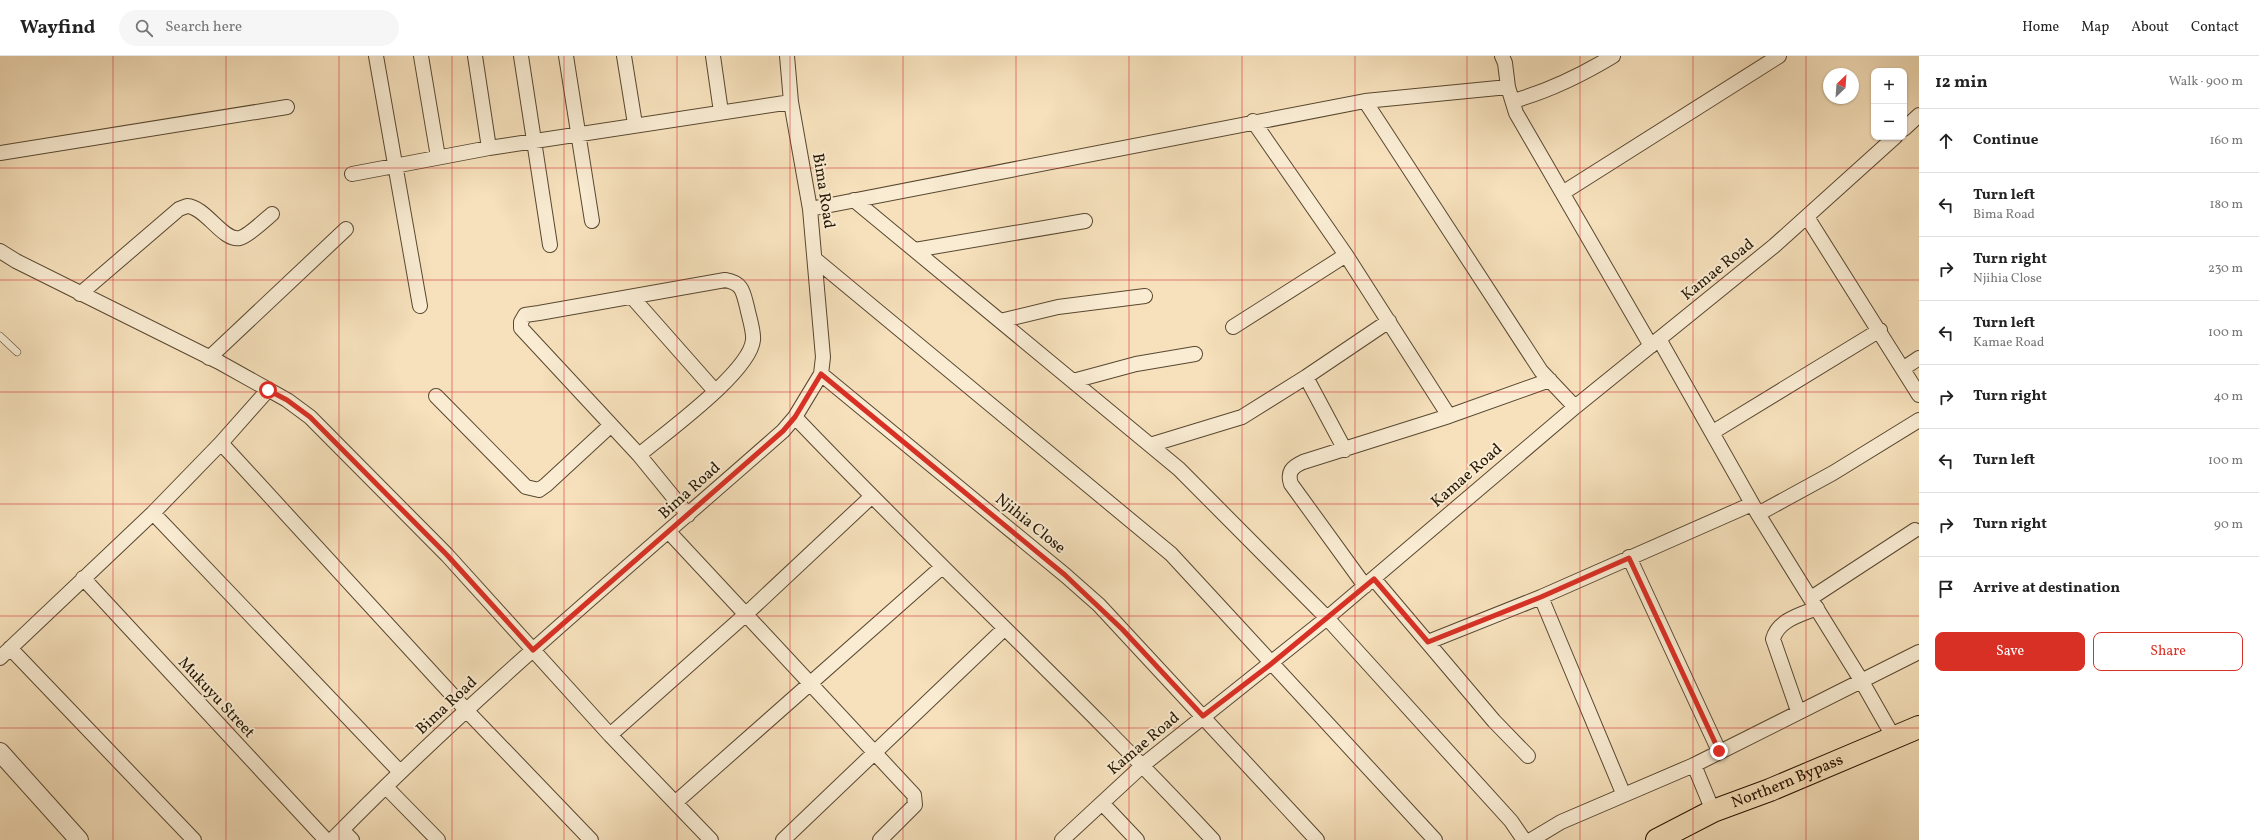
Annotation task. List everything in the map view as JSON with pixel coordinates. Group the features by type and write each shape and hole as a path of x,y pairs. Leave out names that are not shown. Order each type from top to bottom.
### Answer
{"main road":[{"name":"Northern Bypass","path":"1657,840 1713,811 1770,790 1919,727"}],"street":[{"path":"376,56 394,166 420,306"},
{"path":"421,56 438,157"},
{"path":"475,56 489,148"},
{"path":"521,56 550,245"},
{"path":"566,56 592,221"},
{"path":"624,56 635,124"},
{"path":"713,56 721,112"},
{"name":"Bima Road","path":"332,840 400,772 533,650 783,431 795,417 821,374 823,357 816,260 810,209 791,102 787,56"},
{"path":"1502,56 1505,63 1508,87 1512,101 1523,126 1655,343 1713,432 1755,509 1861,680 1894,738"},
{"path":"1512,101 1542,93 1567,82 1613,56"},
{"path":"1564,192 1779,56"},
{"path":"810,209 1253,121 1365,101 1508,87"},
{"path":"1365,101 1444,220 1486,289 1541,371 1574,407"},
{"path":"352,174 438,157 635,124 791,102"},
{"path":"0,153 287,107"},
{"path":"1907,126 1919,115"},
{"path":"1253,121 1346,255 1449,416"},
{"name":"Kamae Road","path":"1062,840 1143,766 1203,716 1271,664 1370,583 1574,407 1774,246 1892,140"},
{"path":"854,200 1179,469 1327,618 1511,821 1524,840"},
{"path":"80,294 179,209 187,206 199,209 227,235 233,238 241,238 272,214"},
{"path":"1807,217 1904,368 1919,395"},
{"path":"915,250 1085,221"},
{"path":"209,358 346,229"},
{"path":"0,251 16,261 80,294 209,358 287,400 310,417 447,555 610,735 711,840"},
{"path":"1233,327 1346,255"},
{"path":"816,260 1171,554 1435,840"},
{"path":"639,455 715,392 741,366 750,353 754,339 742,288 735,282 725,280 525,316 521,322 521,328 639,455 688,515"},
{"path":"1000,321 1058,307 1145,296"},
{"path":"632,297 715,392"},
{"path":"1150,445 1242,417 1306,377 1389,321"},
{"path":"1713,432 1880,330"},
{"path":"1073,381 1136,364 1195,354"},
{"path":"1904,368 1919,358"},
{"name":"Njihia Close","path":"821,374 1065,575 1099,605 1317,840"},
{"path":"1306,377 1345,450"},
{"path":"1528,756 1494,721 1428,642 1370,583 1291,484 1289,476 1291,470 1299,464 1449,416 1550,380"},
{"path":"194,840 5,653 153,512 220,443 268,390"},
{"path":"436,396 526,487 533,490 539,490 546,485 610,424"},
{"path":"795,417 871,497 1143,766 1213,840"},
{"path":"1428,642 1541,597 1629,558 1755,509 1833,473 1919,420"},
{"path":"220,443 466,711 591,840"},
{"path":"610,735 744,615 871,497"},
{"path":"153,512 400,772"},
{"path":"1798,712 1773,639 1775,630 1915,530"},
{"path":"669,532 873,754 914,795 915,805 880,840"},
{"path":"1629,558 1719,751"},
{"path":"676,802 942,567"},
{"name":"Mukuyu Street","path":"82,578 326,840"},
{"path":"1541,597 1623,793"},
{"path":"783,840 1004,629"},
{"path":"1531,840 1561,822 1623,793 1694,765 1719,751 1919,652"},
{"path":"0,752 73,838"},
{"path":"1694,765 1713,811"},
{"path":"386,787 438,840"},
{"path":"1102,803 1137,840"},
{"path":"342,830 352,840"}],"lane":[{"path":"0,336 17,352"}],"route":[{"path":"268,390 287,400 310,417 447,555 533,650 783,431 795,417 821,374 1065,575 1099,605 1203,716 1271,664 1374,579 1428,642 1541,597 1629,558 1719,751"}]}
